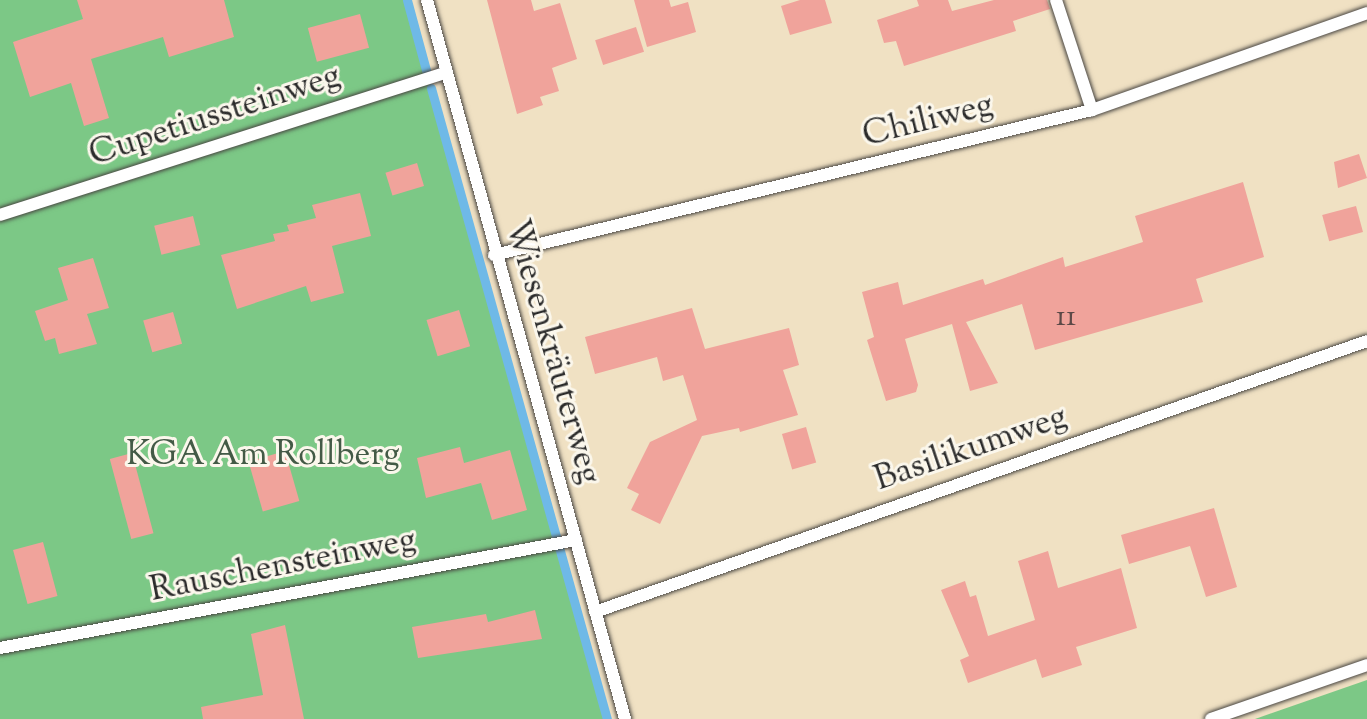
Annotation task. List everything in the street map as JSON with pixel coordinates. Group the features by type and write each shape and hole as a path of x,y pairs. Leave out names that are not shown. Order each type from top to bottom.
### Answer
{"lane":[{"name":"Wiesenkräuterweg","path":"427,0 494,255 564,543 595,612 625,719"},
{"path":"1056,0 1092,110"},
{"name":"Chiliweg","path":"494,255 1092,110 1367,13"},
{"name":"Cupetiussteinweg","path":"0,215 447,72"},
{"name":"Basilikumweg","path":"595,612 1367,341"},
{"name":"Rauschensteinweg","path":"0,648 564,543"},
{"path":"1211,719 1367,665"}],"green space":[{"name":"KGA Am Rollberg","path":"0,0 408,0 607,719 0,719"},
{"path":"1367,680 1367,719 1255,719"}],"building":[{"path":"77,0 224,0 234,37 169,57 163,37 91,59 109,118 84,126 71,83 30,97 13,42 83,19"},
{"path":"487,0 531,0 534,11 560,3 577,59 552,68 559,91 540,97 543,105 517,114"},
{"path":"634,0 669,0 671,7 688,2 696,32 647,47"},
{"path":"800,0 825,0 832,23 790,35 781,6"},
{"path":"917,0 948,0 952,11 994,0 1047,0 1050,9 1013,21 1016,31 904,66 896,41 884,43 877,20 919,6"},
{"path":"360,14 369,48 317,62 308,28"},
{"path":"636,27 644,52 603,65 595,40"},
{"path":"1359,154 1367,178 1338,188 1334,162"},
{"path":"417,163 424,186 392,196 385,173"},
{"path":"1243,182 1264,257 1196,279 1203,302 1035,350 1022,304 966,322 998,383 970,391 952,324 905,339 918,385 916,392 886,401 867,340 874,337 862,292 898,282 903,305 983,279 985,285 1063,257 1065,267 1143,242 1135,216"},
{"path":"360,193 371,236 332,246 344,293 311,302 306,286 237,309 221,255 275,241 273,234 289,231 287,225 316,218 312,205"},
{"path":"1356,206 1363,232 1329,241 1322,215"},
{"path":"193,216 200,245 161,255 154,226"},
{"path":"93,258 109,308 87,314 97,344 59,354 55,338 45,341 35,311 68,300 58,268"},
{"path":"692,308 705,349 789,328 799,365 783,370 798,415 740,432 739,428 702,436 660,524 631,510 639,494 627,488 650,442 697,420 683,375 663,381 657,357 595,374 585,337"},
{"path":"459,310 470,346 438,356 426,320"},
{"path":"173,312 182,344 152,352 143,321"},
{"path":"806,427 816,463 792,469 782,434"},
{"path":"460,447 464,463 510,450 527,510 492,520 481,483 426,498 417,458"},
{"path":"285,451 299,501 263,511 248,461"},
{"path":"132,453 153,533 131,539 110,459"},
{"path":"1214,508 1237,587 1206,597 1190,546 1129,564 1121,535"},
{"path":"43,542 57,596 28,604 13,550"},
{"path":"1048,551 1058,588 1121,568 1137,628 1076,647 1082,665 1042,678 1036,659 968,683 960,660 969,656 941,590 965,581 970,597 976,595 988,636 1035,620 1018,561"},
{"path":"535,610 542,639 418,658 412,627 486,614 488,622"},
{"path":"285,625 304,719 203,719 201,707 263,695 251,634"}],"waterway":[{"path":"407,0 426,70"},
{"path":"431,88 607,719"}]}
